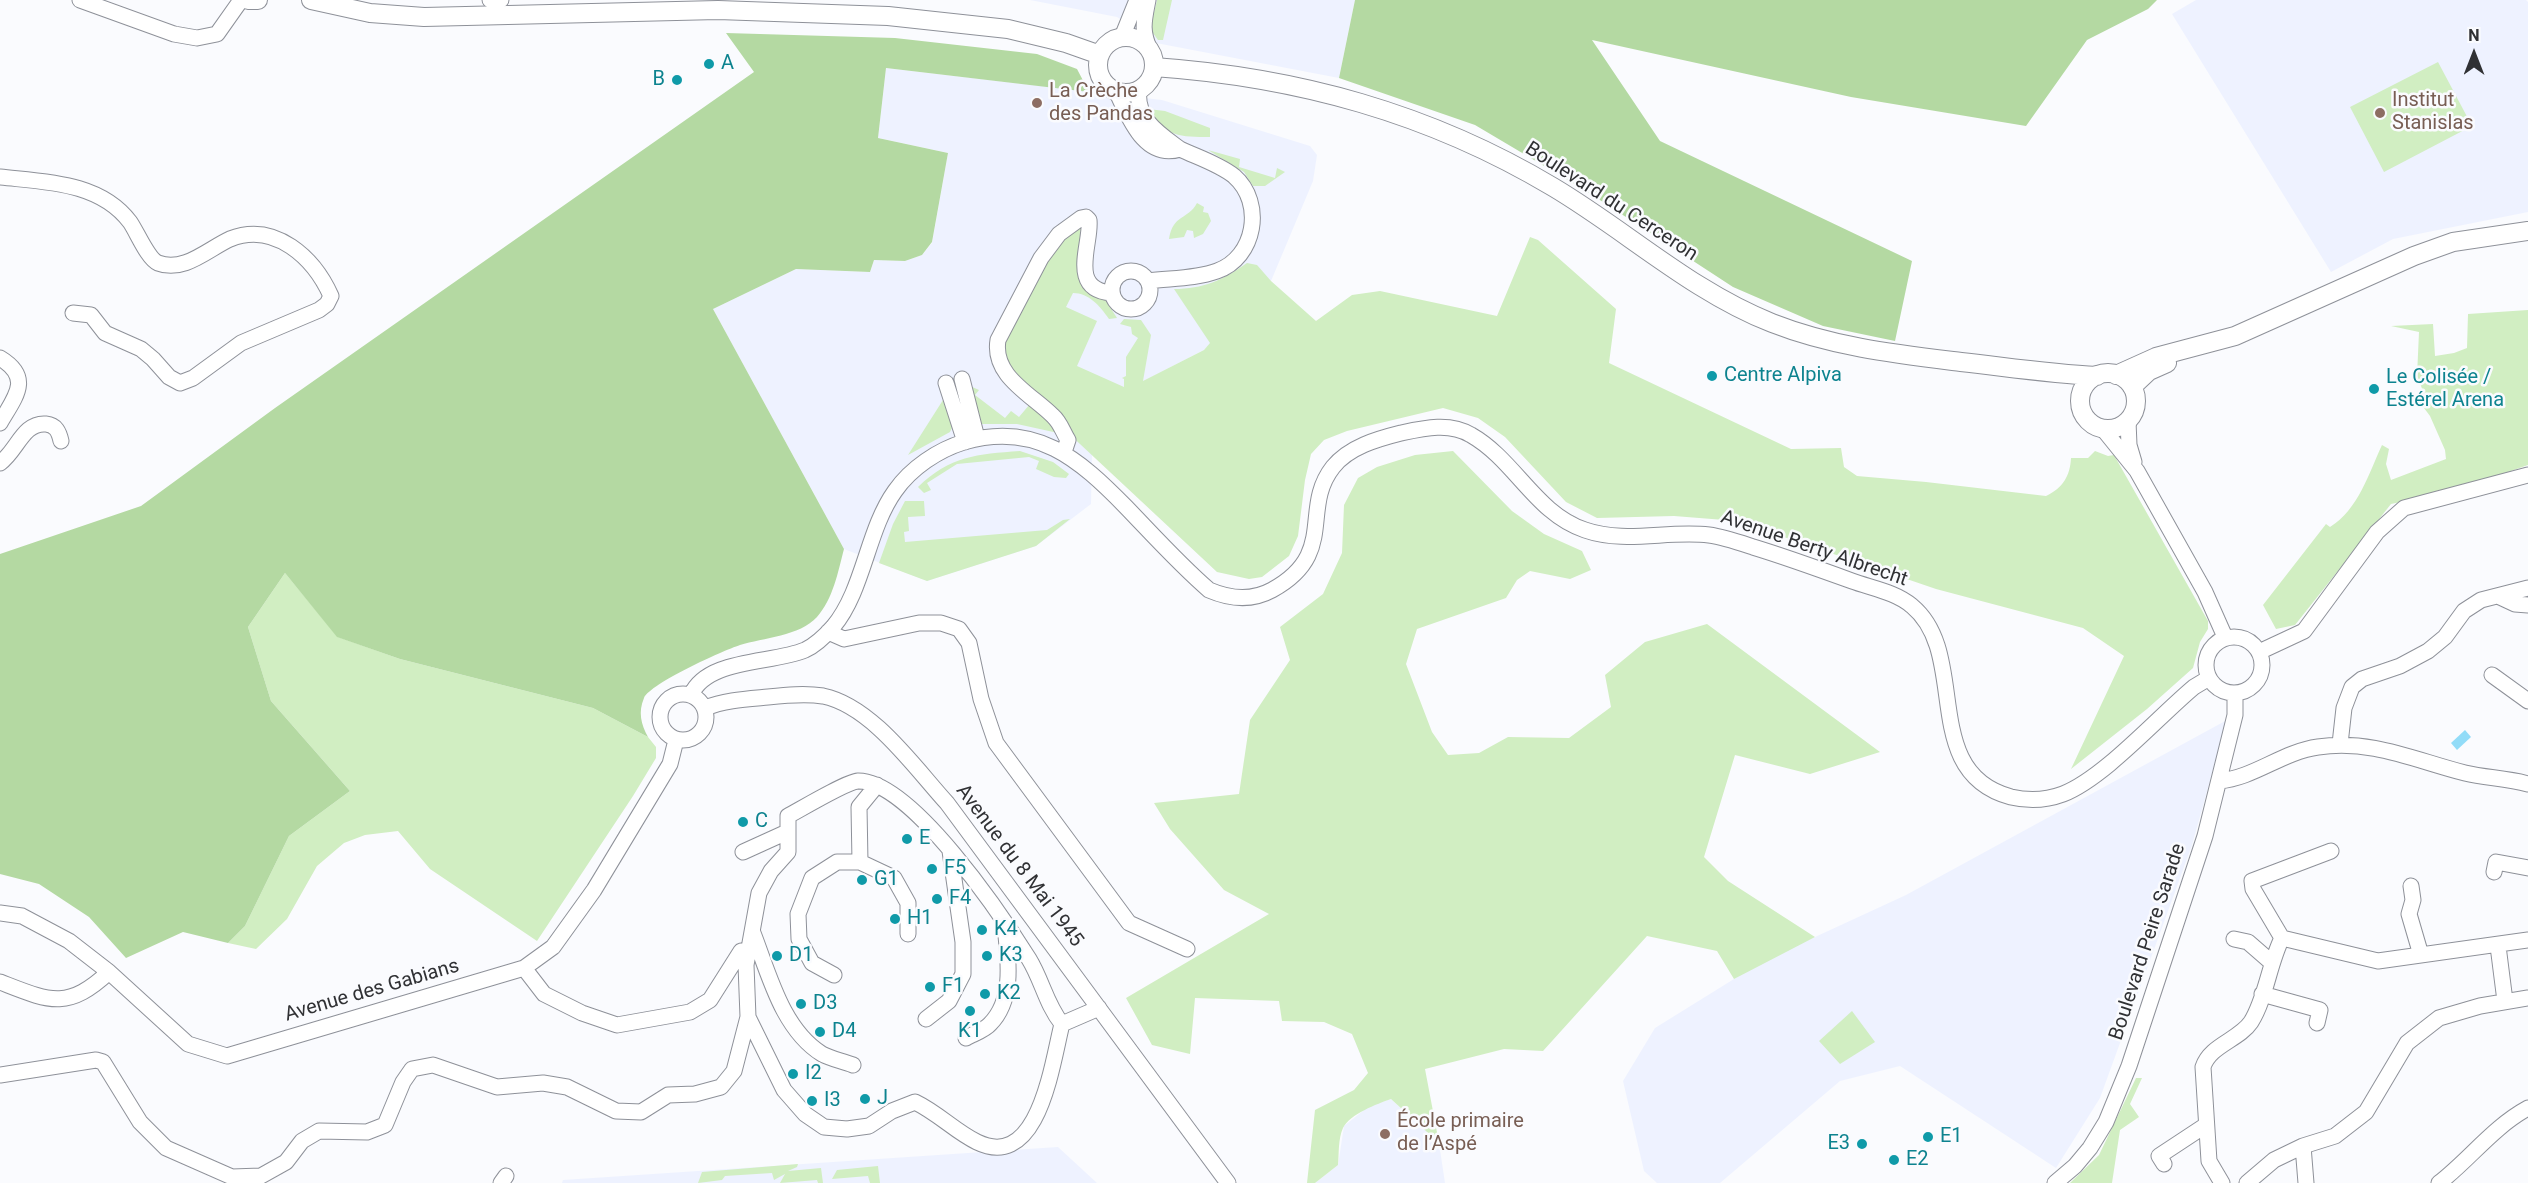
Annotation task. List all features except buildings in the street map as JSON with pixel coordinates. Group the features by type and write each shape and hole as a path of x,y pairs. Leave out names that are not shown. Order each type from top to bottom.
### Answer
{"main road":[{"path":"248,0 258,0"},
{"path":"312,0 370,13 424,17 718,10 888,16 1008,29 1066,43 1100,55"},
{"path":"1122,37 1138,40 1152,58 1147,84 1139,90 1124,93 1109,87 1099,72 1100,55 1109,43 1122,37"},
{"name":"Boulevard du Cerceron","path":"1152,58 1306,89 1399,114 1455,135 1555,188 1694,283 1743,310 1773,323 1833,343 1867,350 2043,372 2097,376"},
{"path":"2116,375 2132,387 2135,404 2128,421 2120,426 2103,429 2095,426 2083,415 2080,398 2086,383 2097,376 2116,375 2156,357 2235,336 2424,253 2453,243 2528,231"},
{"path":"2132,387 2149,371 2163,364 2221,352 2280,331 2421,266 2460,254 2528,242"},
{"name":"Boulevard du Cerceron","path":"2043,372 2062,382 2080,398"}],"street":[{"path":"80,0 174,34 197,38 217,34 241,0"},
{"path":"490,0 501,0"},
{"path":"1122,37 1137,0"},
{"path":"1148,0 1143,36 1152,58"},
{"path":"1139,90 1140,108 1145,120 1175,150"},
{"path":"1116,91 1134,130 1156,148 1175,150 1233,176 1251,203 1250,233 1241,255 1223,268 1196,276 1148,281"},
{"path":"0,177 71,186 94,192 114,205 129,221 144,244 149,257 157,263 183,263 233,238 268,235 292,246 310,262 324,281 331,296 327,304 319,310 241,343 192,378 180,383 169,377 153,359 141,350 105,333 91,315 73,313"},
{"path":"1064,452 1068,440 1055,418 1012,380 1001,365 996,348 998,340 1041,258 1059,234 1081,218 1086,217 1090,226 1084,258 1084,272 1091,283 1103,292 1112,293"},
{"path":"1129,271 1139,272 1148,281 1150,292 1146,302 1137,308 1126,309 1116,303 1112,293 1113,282 1119,274 1129,271"},
{"path":"0,357 13,366 20,379 17,394 0,423"},
{"path":"962,379 971,440"},
{"path":"946,383 971,440"},
{"path":"2128,421 2129,444 2137,471"},
{"path":"0,464 26,431 37,424 51,424 58,430 61,441"},
{"name":"Avenue Berty Albrecht","path":"691,695 696,684 723,669 804,650 820,640 828,632 848,601 883,511 895,490 916,468 950,446 971,440 1013,436 1050,445 1064,452 1095,475 1209,590 1224,596 1255,597 1284,583 1306,561 1312,546 1324,483 1331,469 1342,458 1368,443 1434,427 1461,430 1484,444 1537,498 1554,513 1577,527 1591,532 1618,536 1711,535 1802,562 1892,595 1910,604 1926,620 1935,639 1951,732 1962,759 1982,782 2011,797 2038,800 2052,798 2083,784 2194,687 2209,678"},
{"path":"2103,429 2137,471 2205,592 2225,638"},
{"path":"2259,652 2304,631 2377,532 2404,508 2528,475"},
{"path":"2340,744 2346,699 2352,687 2362,679 2400,666 2428,651 2445,637 2464,611 2481,600 2528,588"},
{"path":"2500,597 2515,604 2528,605"},
{"path":"828,632 844,639 919,623 941,623 959,629 969,643 981,699 996,742 1129,923 1187,949"},
{"path":"2233,636 2249,640 2259,652 2262,661 2258,679 2244,691 2235,693 2220,689 2209,678 2205,662 2207,654 2218,641 2225,638 2233,636"},
{"path":"2492,675 2525,693"},
{"path":"684,693 691,695 705,708 705,723 698,735 691,739 676,740 664,731 660,724 660,710 669,698 684,693"},
{"name":"Boulevard Peire Sarade","path":"2055,1183 2090,1148 2116,1099 2171,944 2205,836 2235,715 2235,693"},
{"name":"Avenue du 8 Mai 1945","path":"705,708 729,701 798,694 823,696 846,704 861,713 896,747 947,803 1228,1183"},
{"name":"Avenue des Gabians","path":"0,913 22,916 69,940 109,972 188,1044 227,1056 524,968 553,947 594,890 670,764 676,740"},
{"path":"2219,781 2239,778 2284,757 2314,747 2340,744 2391,750 2466,773 2528,784"},
{"path":"524,968 544,994 582,1013 617,1025 690,1012 710,1000 743,958 753,933 759,893 771,871 788,852 788,816 856,781 877,785 909,807 950,848 1030,961 1051,1009 1062,1024"},
{"path":"860,862 859,807 877,785"},
{"path":"743,852 787,832"},
{"path":"926,1019 949,1001 963,974 963,942 950,848"},
{"path":"2331,851 2252,881 2253,889 2282,938 2378,961 2528,940"},
{"path":"834,975 812,963 799,939 798,914 812,878 837,862 860,862 894,878 908,903 908,934"},
{"path":"2494,872 2496,862 2528,868"},
{"path":"2411,886 2413,900 2409,914 2421,955"},
{"path":"966,1038 990,1024 1003,1002 1009,975 1005,926"},
{"path":"753,933 783,1009 806,1043 824,1055 853,1065"},
{"path":"2223,1183 2209,1161 2202,1067 2208,1056 2250,1024 2271,962 2282,938"},
{"path":"2234,939 2248,942 2271,962"},
{"path":"2498,946 2505,1001"},
{"path":"0,1075 96,1060 103,1062 140,1122 166,1148 232,1177 261,1176 286,1162 302,1142 319,1131 367,1132 385,1125 403,1082 412,1069 433,1065 497,1087 543,1083 567,1087 616,1112 641,1112 668,1095 695,1094 721,1086 734,1071 748,1017 743,958"},
{"path":"0,982 35,997 69,998 94,986 109,972"},
{"path":"2262,994 2320,1010 2317,1023"},
{"path":"2247,1183 2274,1160 2303,1146 2335,1136 2366,1112 2407,1043 2439,1018 2480,1006 2528,998"},
{"path":"1062,1024 1099,1008"},
{"path":"748,1017 784,1090 805,1114 824,1127 847,1129 869,1126 892,1111 915,1102 934,1111 976,1142 998,1148 1018,1142 1033,1122 1045,1090 1062,1024"},
{"path":"2439,1183 2459,1167 2489,1135 2528,1108"},
{"path":"2164,1164 2159,1156 2206,1125"},
{"path":"2303,1146 2306,1183"},
{"path":"2452,1183 2459,1167"}],"shaded area":[{"path":"1030,0 1355,0 1339,78 1156,43 1117,17"},
{"name":"Institut Stanislas","path":"2196,0 2526,0 2528,2 2528,212 2393,239 2331,272 2172,14"},
{"path":"886,68 1162,100 1310,146 1317,155 1313,181 1271,281 1204,350 1142,382 1096,444 1092,454 1091,504 1036,546 927,581 844,549 713,309 796,269 870,272 874,260 905,261 922,255 932,243 948,153 878,138"},
{"path":"2227,720 2192,845 2100,1098 2056,1168 1900,1066 1840,1081 1720,1183 1657,1183 1644,1171 1623,1081 1655,1028 1763,961 1906,895"},
{"name":"École primaire de l’Aspé","path":"1391,1099 1439,1143 1445,1183 1315,1183 1338,1165 1344,1126 1369,1106"},
{"path":"1058,1147 1097,1183 562,1183 563,1180"}],"green space":[{"path":"1157,0 1172,0 1163,40 1158,40 1150,29"},
{"path":"1355,0 2157,0 2148,9 2087,40 2026,126 1851,97 1592,40 1660,141 1912,261 1895,341 1823,326 1733,287 1583,189 1475,125 1339,78"},
{"path":"726,33 895,38 1037,54 1077,69 1089,92 886,68 878,138 948,153 932,242 922,255 905,261 874,260 870,272 796,269 713,309 844,549 831,594 817,617 801,628 781,636 740,645 718,654 659,684 649,692 642,703 641,718 648,737 593,708 400,659 337,637 285,573 248,627 271,701 350,791 289,836 245,926 228,943 183,932 126,958 89,917 39,884 0,874 0,554 141,506 275,408 754,72"},
{"path":"2438,62 2472,126 2384,172 2350,107"},
{"path":"1148,109 1165,111 1210,128 1210,137 1182,136 1167,130 1160,125"},
{"path":"1208,150 1240,159 1239,167 1275,178 1277,168 1285,172 1265,186 1253,186 1244,172"},
{"path":"1197,203 1204,207 1203,212 1208,213 1211,221 1203,234 1194,238 1193,231 1187,230 1184,237 1169,239 1177,221"},
{"path":"1077,224 1081,227 1079,259 1117,318 1109,319 1089,298 1073,293 1066,307 1097,321 1077,366 1124,387 1122,378 1126,376 1126,357 1138,338 1132,334 1131,327 1120,324 1124,319 1141,320 1151,335 1143,381 1204,350 1210,343 1174,289 1212,282 1247,263 1257,265 1271,281 1316,321 1352,295 1380,291 1497,316 1530,237 1538,240 1616,309 1609,363 1791,449 1841,448 1844,467 1857,476 2046,496 2064,481 2071,458 2088,458 2095,451 2108,456 2114,455 2208,621 2208,629 2200,642 2193,668 2147,709 2071,769 2124,656 2083,628 1936,589 1737,521 1674,516 1597,518 1566,502 1505,437 1478,418 1443,408 1347,431 1324,440 1311,454 1305,480 1298,536 1289,556 1262,577 1249,579 1217,572 1065,430 1001,360 999,344 1043,261"},
{"path":"2528,310 2528,465 2457,490 2391,504 2295,625 2276,629 2263,605 2326,524 2330,527 2348,511 2362,490 2382,445 2389,449 2386,464 2391,480 2446,459 2445,450 2424,408 2423,391 2417,376 2419,332 2391,326 2433,324 2435,356 2467,348 2468,314"},
{"path":"968,385 979,390 975,395 1005,418 1011,411 1019,417 1030,404 1047,417 1058,433 1017,424 979,424"},
{"path":"943,400 946,401 952,428 950,432 908,455"},
{"path":"1020,451 1053,462 1069,474 1066,478 1054,477 1036,469 1039,461 1029,457 957,464 927,483 931,490 924,493 918,487 941,469 965,458"},
{"path":"1453,451 1512,511 1544,534 1582,551 1591,570 1570,579 1530,571 1517,580 1506,598 1417,629 1406,664 1432,732 1448,755 1479,753 1508,737 1569,738 1611,707 1605,675 1645,642 1707,624 1880,752 1810,774 1735,755 1704,857 1728,881 1815,937 1734,979 1717,951 1647,936 1543,1051 1504,1049 1425,1069 1439,1143 1391,1099 1364,1110 1346,1123 1340,1137 1338,1165 1315,1183 1307,1183 1315,1110 1354,1090 1368,1073 1352,1034 1324,1022 1282,1021 1279,1001 1195,998 1190,1054 1152,1045 1126,998 1269,914 1224,890 1170,829 1154,803 1239,794 1250,720 1290,660 1280,627 1323,594 1342,553 1344,505 1358,478 1377,467 1415,455"},
{"path":"905,501 924,501 925,516 908,517 909,531 904,532 905,542 1047,530 1063,520 1070,519 1036,546 927,581 879,563 893,524"},
{"path":"285,573 338,637 400,659 593,708 648,737 656,747 656,758 633,796 537,941 430,869 398,831 365,835 344,843 317,866 287,919 256,949 228,943 245,926 289,836 350,791 271,701 248,627"},
{"path":"1852,1011 1875,1042 1840,1064 1819,1041"},
{"path":"2136,1078 2142,1078 2130,1104 2139,1117 2120,1130 2112,1183 2070,1183 2099,1155"},
{"path":"798,1164 797,1167 788,1171 821,1168 823,1183 818,1183 817,1180 780,1183 785,1174 774,1180 772,1173 725,1176 722,1180 698,1183 702,1172"},
{"path":"878,1166 880,1183 870,1183 868,1176 832,1179 837,1170"}],"water":[{"path":"2465,730 2471,737 2457,750 2451,743"}],"place":[{"name":"A","path":"709,64"},
{"name":"B","path":"677,80"},
{"name":"La Crèche des Pandas","path":"1037,103"},
{"name":"Institut Stanislas","path":"2380,113"},
{"name":"Centre Alpiva","path":"1712,376"},
{"name":"Le Colisée / Estérel Arena","path":"2374,389"},
{"name":"C","path":"743,822"},
{"name":"E","path":"907,839"},
{"name":"F5","path":"932,869"},
{"name":"G1","path":"862,880"},
{"name":"F4","path":"937,899"},
{"name":"H1","path":"895,919"},
{"name":"K4","path":"982,930"},
{"name":"D1","path":"777,956"},
{"name":"K3","path":"987,956"},
{"name":"F1","path":"930,987"},
{"name":"K2","path":"985,994"},
{"name":"D3","path":"801,1004"},
{"name":"K1","path":"970,1011"},
{"name":"D4","path":"820,1032"},
{"name":"I2","path":"793,1074"},
{"name":"J","path":"865,1099"},
{"name":"I3","path":"812,1101"},
{"name":"École primaire de l’Aspé","path":"1385,1134"},
{"name":"E1","path":"1928,1137"},
{"name":"E3","path":"1862,1144"},
{"name":"E2","path":"1894,1160"}]}
